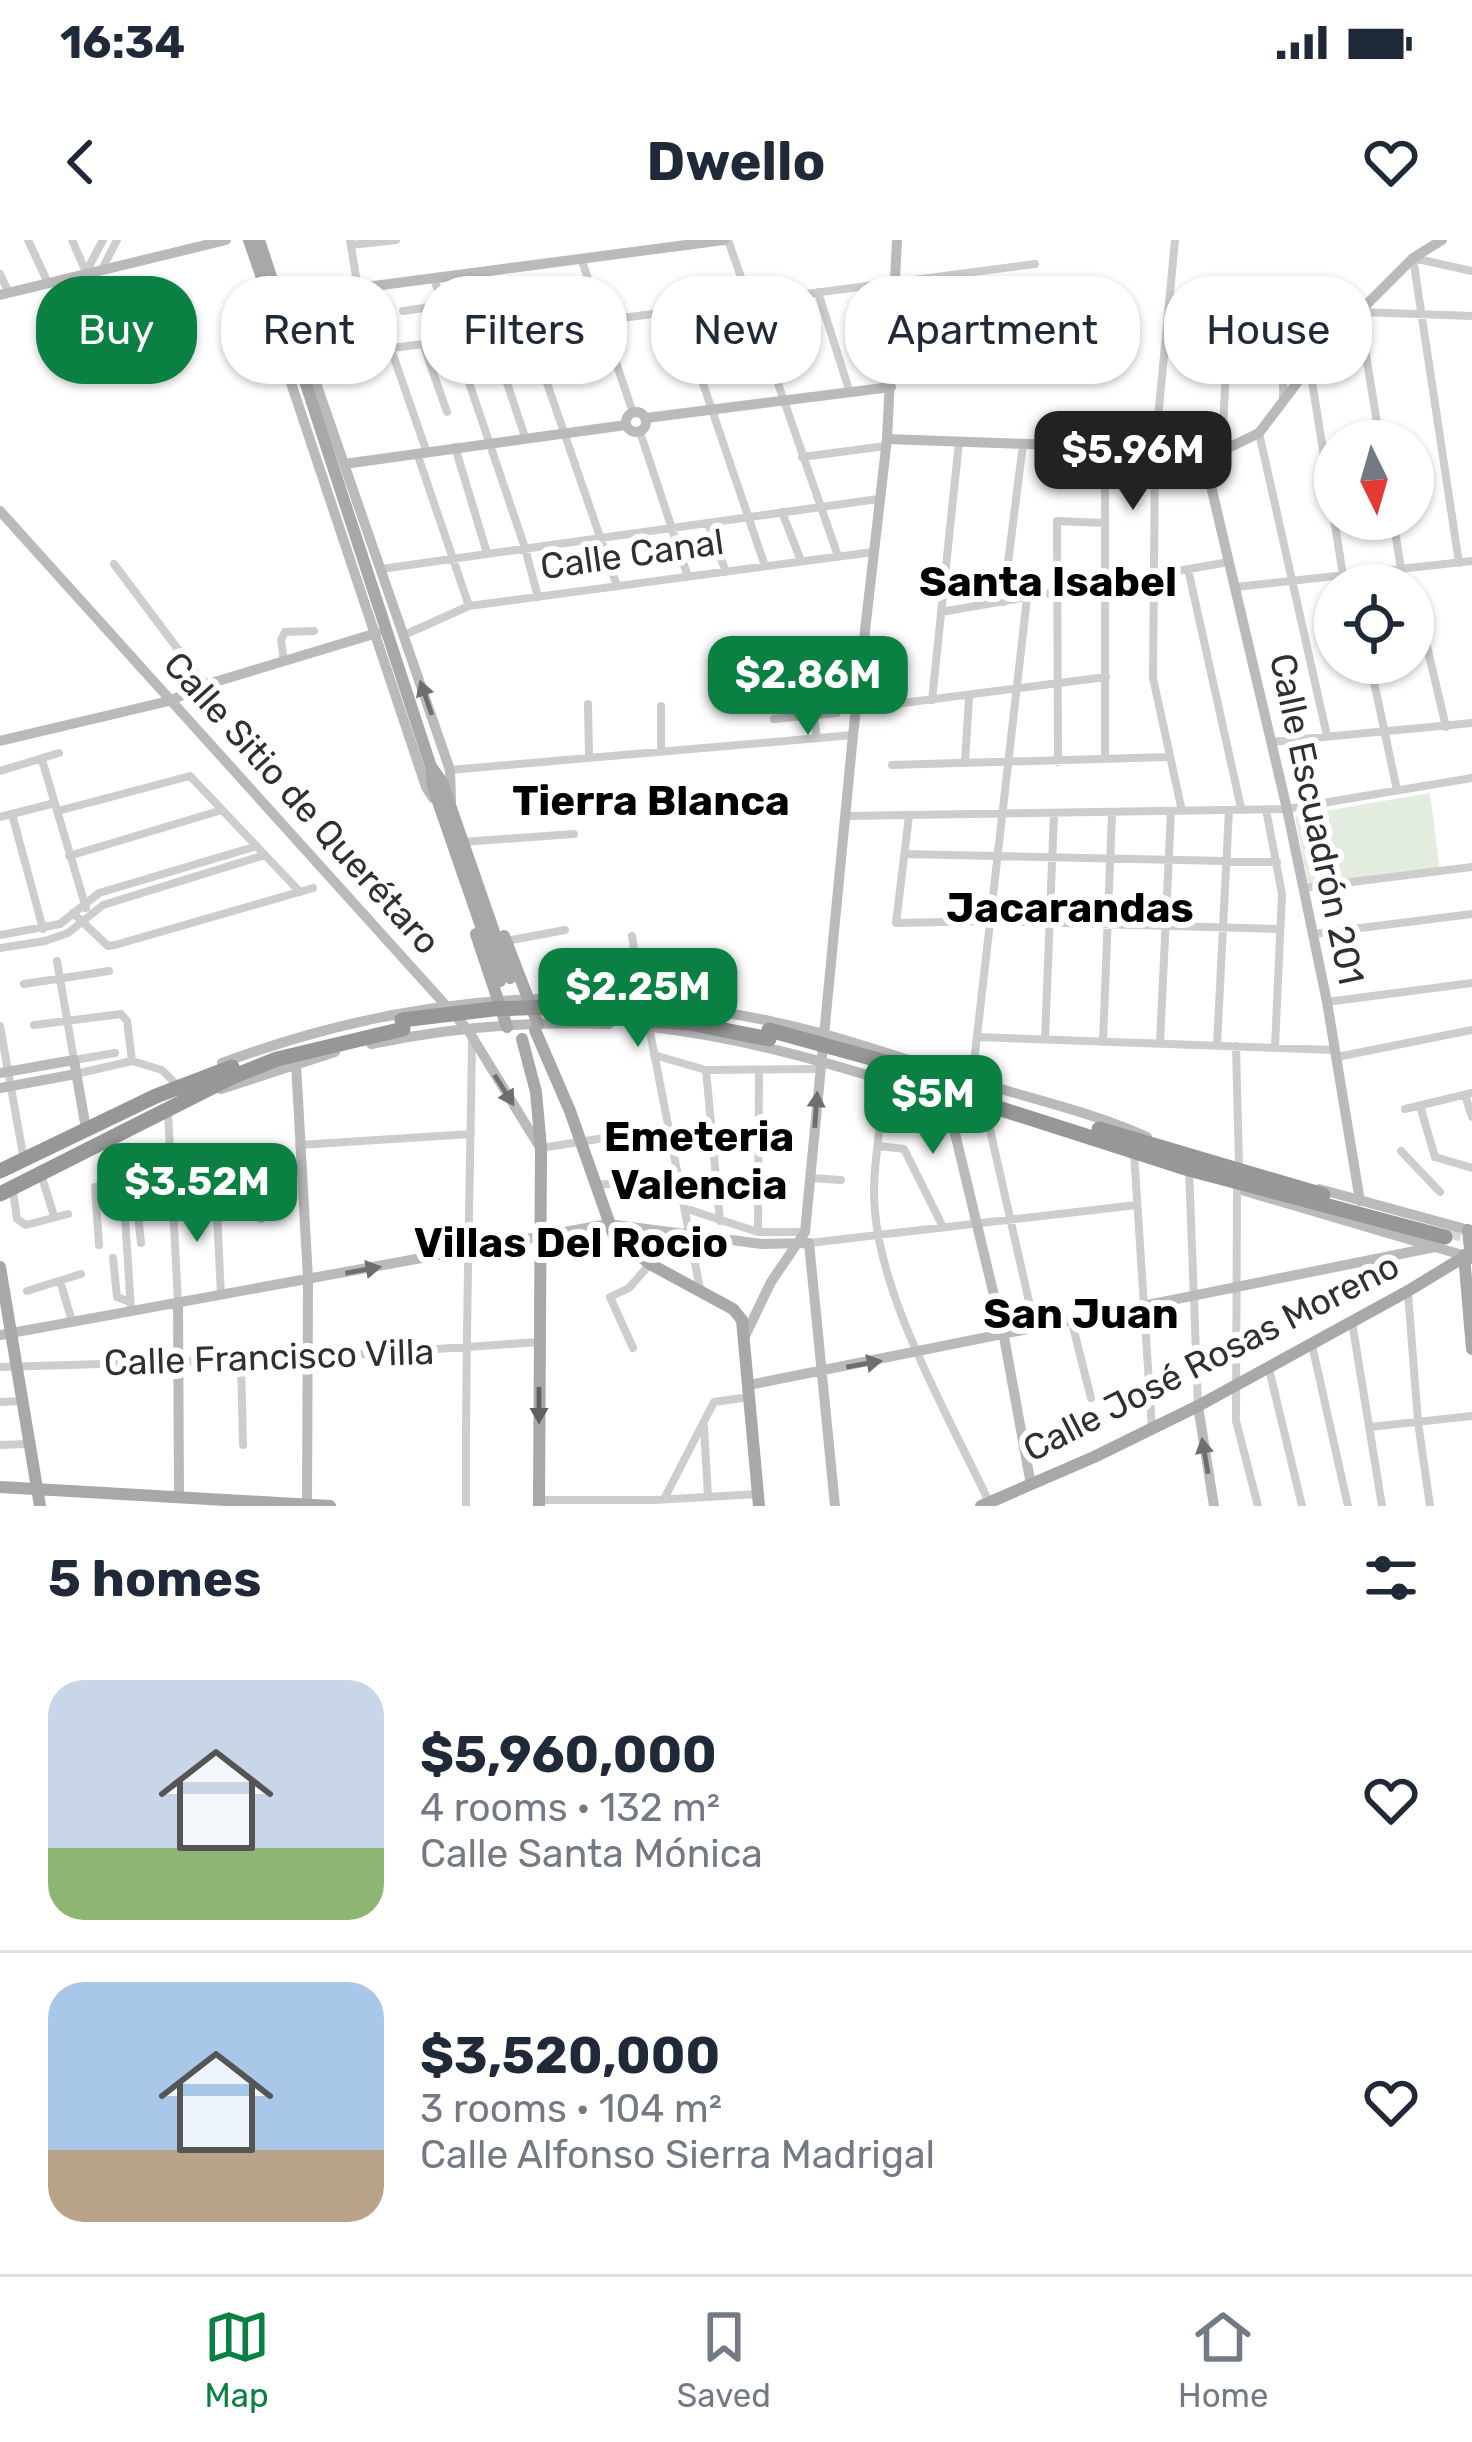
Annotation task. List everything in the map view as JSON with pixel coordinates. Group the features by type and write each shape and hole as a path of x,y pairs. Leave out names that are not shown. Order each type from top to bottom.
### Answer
{"highway":[{"path":"6,1190 277,1059 402,1020 539,1006 650,1011 802,1038 1231,1175 1453,1236"},
{"path":"0,1172 178,1085 275,1051 339,1038"},
{"path":"963,1091 1134,1151 1189,1162"}],"main road":[{"path":"249,240 264,276"},
{"path":"259,240 268,276"},
{"path":"310,384 431,767 442,782 446,810 505,979 468,859"},
{"path":"456,838 480,874 608,1224 620,1242 650,1264 738,1313 745,1336 758,1500"},
{"path":"456,838 453,861 507,1027"},
{"path":"521,1039 536,1092 541,1148 539,1503"},
{"path":"1453,1236 1471,1257 1472,1349"},
{"name":"Calle José Rosas Moreno","path":"985,1504 1198,1406 1471,1257"},
{"path":"0,1268 6,1334 19,1366 40,1506"},
{"path":"0,1487 151,1500 179,1495 330,1506"}],"street":[{"path":"28,240 45,276"},
{"path":"72,240 86,272"},
{"path":"86,272 103,240"},
{"path":"102,268 117,240"},
{"path":"72,276 226,240"},
{"path":"356,276 350,242 396,240"},
{"path":"454,276 641,245 726,240 739,276"},
{"path":"896,276 897,240"},
{"path":"1160,1043 1169,860 1176,811 1153,678 1156,450 1174,240"},
{"path":"1372,300 1413,259 1442,240"},
{"path":"581,257 587,276"},
{"path":"1413,259 1472,271"},
{"path":"1413,259 1472,575"},
{"path":"931,276 1035,264"},
{"path":"0,274 4,294 36,286"},
{"path":"821,301 850,393"},
{"path":"403,311 421,308"},
{"path":"1372,313 1472,316"},
{"path":"397,369 469,606"},
{"path":"292,384 425,787 446,810"},
{"path":"312,384 450,770 446,810"},
{"path":"437,384 446,412"},
{"path":"469,384 538,597"},
{"path":"507,384 525,437"},
{"path":"546,384 617,586"},
{"path":"624,384 635,418 634,432 640,432 688,577"},
{"path":"701,384 765,566"},
{"path":"777,384 838,556"},
{"path":"835,1506 805,1239 891,384"},
{"path":"1222,451 1225,384"},
{"path":"1283,384 1283,401"},
{"path":"802,457 886,442 960,440 1222,451 1259,434 1296,384"},
{"path":"1312,384 1346,564"},
{"path":"1371,384 1377,420"},
{"path":"344,464 635,418 891,387"},
{"path":"1259,434 1327,736"},
{"path":"932,700 960,440"},
{"path":"1004,602 1023,444"},
{"path":"454,446 487,553"},
{"path":"1105,446 1105,759"},
{"name":"Calle Escuadrón 201","path":"1203,452 1304,888 1360,1201"},
{"path":"381,569 878,499"},
{"name":"Calle Sitio de Querétaro","path":"0,511 445,1004 470,1034 541,1148"},
{"path":"782,512 801,561"},
{"path":"1058,762 1057,521 1104,523"},
{"path":"708,523 726,572"},
{"name":"Calle Canal","path":"404,635 469,606 873,552"},
{"path":"1434,565 1467,561"},
{"path":"940,612 1229,562"},
{"path":"114,564 208,684"},
{"path":"1188,569 1241,808"},
{"path":"1235,587 1314,579"},
{"path":"1027,598 978,1037 963,1091 976,1221 1004,1337 1031,1484"},
{"path":"285,663 281,640 285,632 314,632"},
{"path":"0,742 169,701 208,684 377,633"},
{"path":"1434,676 1446,727"},
{"path":"856,709 1106,677"},
{"path":"1374,684 1397,790"},
{"path":"817,738 810,689 833,687"},
{"path":"790,692 794,717"},
{"path":"965,762 969,697"},
{"path":"588,704 589,755"},
{"path":"661,706 661,751"},
{"path":"774,719 837,713"},
{"path":"1271,742 1472,723"},
{"path":"450,770 853,735"},
{"path":"0,771 59,753"},
{"path":"892,765 1169,758"},
{"path":"43,760 87,908"},
{"path":"0,817 190,776 300,892"},
{"path":"844,816 1287,808 1472,778"},
{"path":"1266,809 1282,894 1276,1047"},
{"path":"69,856 223,810"},
{"path":"1217,1045 1229,810"},
{"path":"1045,1040 1054,813"},
{"path":"1103,1042 1112,813"},
{"path":"12,814 43,929"},
{"path":"909,816 896,923 1280,929"},
{"path":"456,838 574,834"},
{"path":"0,948 68,933 83,922 99,893 256,846"},
{"path":"904,854 1277,862"},
{"path":"0,935 60,924 87,908 265,855"},
{"path":"1304,888 1472,867"},
{"path":"74,913 109,946 314,888"},
{"path":"1312,934 1472,914"},
{"path":"506,941 566,930"},
{"path":"632,936 643,1000"},
{"path":"57,961 86,1129"},
{"path":"25,984 109,971"},
{"path":"1327,1002 1472,983"},
{"path":"5,1087 132,1061 162,1070 178,1085 274,1044 356,1021 445,1004 528,997 643,1000 824,1034 874,1049 963,1091 986,1112 1062,1135 1099,1139"},
{"path":"34,1025 115,1013 127,1021 132,1061"},
{"path":"0,1026 5,1087 24,1160"},
{"path":"179,1495 181,1363 168,1110 296,1064 409,1036 507,1027 649,1027 734,1040 886,1081 963,1091"},
{"path":"649,1027 700,1289"},
{"path":"978,1037 1276,1047 1335,1054 1472,1030"},
{"path":"466,1506 470,1034"},
{"path":"1236,1046 1231,1175 1239,1288 1236,1421 1258,1506"},
{"path":"863,1074 864,1059 874,1049"},
{"path":"4,1072 115,1052"},
{"path":"654,1054 706,1070 820,1065"},
{"path":"296,1064 308,1279 307,1504"},
{"path":"706,1070 720,1221"},
{"path":"758,1232 759,1071"},
{"path":"886,1081 874,1192 879,1237 919,1354 985,1504"},
{"path":"1405,1109 1469,1094 1472,1117"},
{"path":"1420,1106 1435,1157"},
{"path":"986,1112 1035,1330"},
{"path":"882,1114 901,1116"},
{"path":"541,1148 668,1128"},
{"path":"299,1145 471,1134"},
{"path":"879,1146 904,1149 943,1227"},
{"path":"1134,1151 1152,1429"},
{"path":"1401,1151 1440,1192"},
{"path":"1435,1157 1472,1168"},
{"path":"1421,1172 1435,1157"},
{"path":"1189,1162 1198,1406 1214,1506"},
{"path":"40,1172 54,1216"},
{"path":"1231,1175 1360,1201 1453,1236 1471,1257"},
{"path":"1231,1175 1419,1246"},
{"path":"811,1178 841,1180"},
{"path":"593,1185 677,1179"},
{"path":"99,1245 95,1187 171,1182"},
{"path":"123,1185 131,1307"},
{"path":"6,1190 17,1219 26,1225 68,1214"},
{"path":"172,1196 260,1192 261,1219"},
{"path":"217,1193 221,1294"},
{"path":"124,1201 136,1205 141,1243"},
{"path":"6,1334 131,1307 608,1224 761,1244 879,1237 976,1221 1137,1205"},
{"path":"683,1207 758,1232 805,1239"},
{"path":"657,1501 714,1402 821,1372 1239,1288 1453,1236"},
{"path":"745,1336 771,1282 805,1239"},
{"path":"113,1258 117,1297 131,1307"},
{"path":"634,1348 610,1297 628,1288 650,1264"},
{"path":"27,1291 81,1274"},
{"path":"59,1281 72,1322"},
{"path":"1408,1292 1430,1506"},
{"path":"1352,1322 1382,1506"},
{"path":"1072,1323 1091,1398"},
{"name":"Calle Francisco Villa","path":"0,1367 242,1361 539,1342"},
{"path":"1312,1346 1348,1506"},
{"path":"242,1361 243,1445"},
{"path":"1269,1369 1302,1506"},
{"path":"0,1402 23,1401"},
{"path":"1370,1427 1472,1416"},
{"path":"704,1422 708,1497"},
{"path":"0,1445 30,1444"},
{"path":"539,1503 708,1497 758,1500"}],"shaded area":[{"path":"1430,793 1440,871 1308,884 1295,816"}],"tunnel":[{"path":"1447,1230 1472,1237"}],"district":[{"name":"Santa Isabel","path":"1048,582"},
{"name":"Tierra Blanca","path":"651,801"},
{"name":"Jacarandas","path":"1070,908"},
{"name":"Emeteria Valencia","path":"699,1161"},
{"name":"Villas Del Rocio","path":"571,1243"},
{"name":"San Juan","path":"1081,1314"}]}
